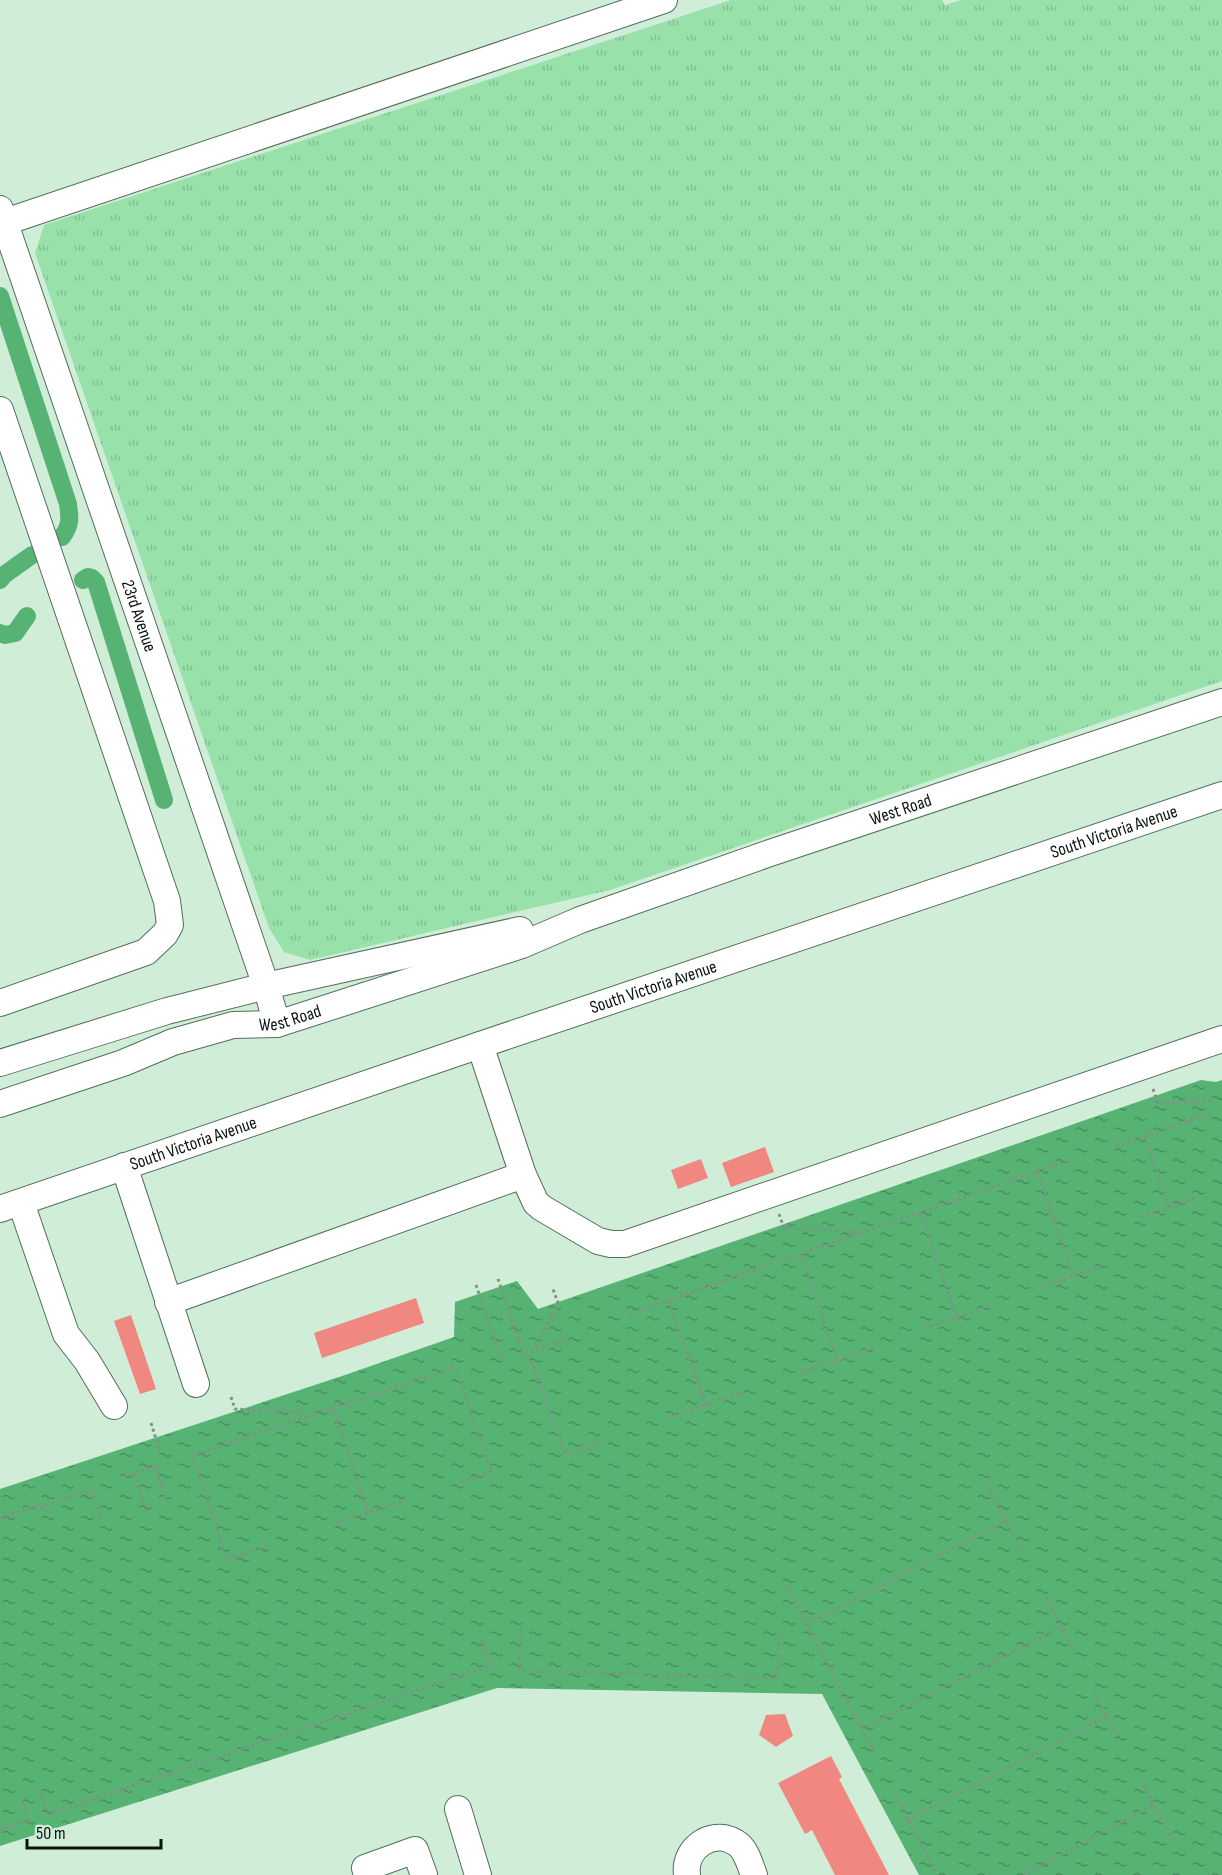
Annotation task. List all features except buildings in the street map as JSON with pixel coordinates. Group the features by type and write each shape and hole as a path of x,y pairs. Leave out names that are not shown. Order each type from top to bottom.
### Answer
{"street":[{"path":"2,215 664,0"},
{"name":"23rd Avenue","path":"2,215 266,986 277,1024"},
{"path":"0,1002 146,952 165,934 170,925 167,901 1,417"},
{"name":"West Road","path":"0,1104 123,1063 173,1042 233,1025 277,1024 522,945 580,920 781,849 1222,702"},
{"name":"South Victoria Avenue","path":"7,1201 124,1166 1222,795"},
{"name":"West Road","path":"0,1063 167,1011 266,986 517,930 580,920"},
{"path":"253,951 295,980"},
{"path":"480,1045 531,1195 542,1208 598,1241 611,1245 625,1244 1222,1039"},
{"path":"124,1166 196,1384"},
{"path":"168,1302 523,1174"},
{"path":"7,1201 66,1334 87,1361 114,1406"},
{"path":"458,1809 478,1875"},
{"path":"687,1875 687,1862 696,1846 703,1841 721,1837 738,1844 744,1851 754,1875"},
{"path":"367,1875 365,1868 415,1850 424,1875"}],"path":[{"path":"1153,1089 1158,1104 1214,1100"},
{"path":"1116,1146 1210,1114"},
{"path":"1145,1136 1169,1208"},
{"path":"629,1314 1067,1161"},
{"path":"1037,1171 1073,1276"},
{"path":"1141,1218 1196,1198"},
{"path":"920,1212 957,1317"},
{"path":"779,1214 784,1228 865,1232"},
{"path":"800,1254 837,1360"},
{"path":"1041,1287 1103,1266"},
{"path":"498,1279 524,1356"},
{"path":"476,1285 502,1362"},
{"path":"553,1289 558,1303 530,1357 563,1450 568,1454 602,1443"},
{"path":"668,1301 706,1405"},
{"path":"924,1328 988,1306"},
{"path":"532,1350 567,1338"},
{"path":"802,1372 873,1348"},
{"path":"267,1546 227,1560 193,1455 455,1367 492,1471 458,1483"},
{"path":"668,1418 744,1392"},
{"path":"231,1396 235,1409 303,1413"},
{"path":"333,1408 368,1513"},
{"path":"151,1424 160,1452"},
{"path":"124,1477 157,1466 167,1503"},
{"path":"134,1474 146,1511"},
{"path":"985,1481 1020,1548"},
{"path":"0,1518 35,1507 40,1508 91,1490 102,1520"},
{"path":"336,1523 402,1502"},
{"path":"807,1624 1006,1521"},
{"path":"786,1585 874,1752"},
{"path":"1046,1597 1074,1650"},
{"path":"520,1627 519,1671 778,1678 779,1632"},
{"path":"862,1729 1061,1627"},
{"path":"39,1790 48,1814 490,1666 480,1640"},
{"path":"1094,1691 1119,1740"},
{"path":"908,1820 1107,1716"},
{"path":"1140,1780 1174,1842"},
{"path":"895,1795 938,1875"},
{"path":"0,1830 29,1821 22,1798"},
{"path":"1023,1875 1154,1805"}],"green space":[{"path":"731,0 942,0 945,5 961,0 1222,0 1222,681 610,890 310,960 284,952 269,928 35,253 44,225"}],"water":[{"path":"1201,1080 1216,1082 1222,1080 1222,1875 919,1875 822,1694 497,1688 0,1846 0,1489 454,1337 455,1302 517,1281 538,1309"}],"waterway":[{"path":"0,296 68,504 69,521 62,537"},
{"path":"0,580 32,555"},
{"path":"83,580 88,577 96,582 164,800"},
{"path":"0,633 5,635 15,633 27,616"}]}
